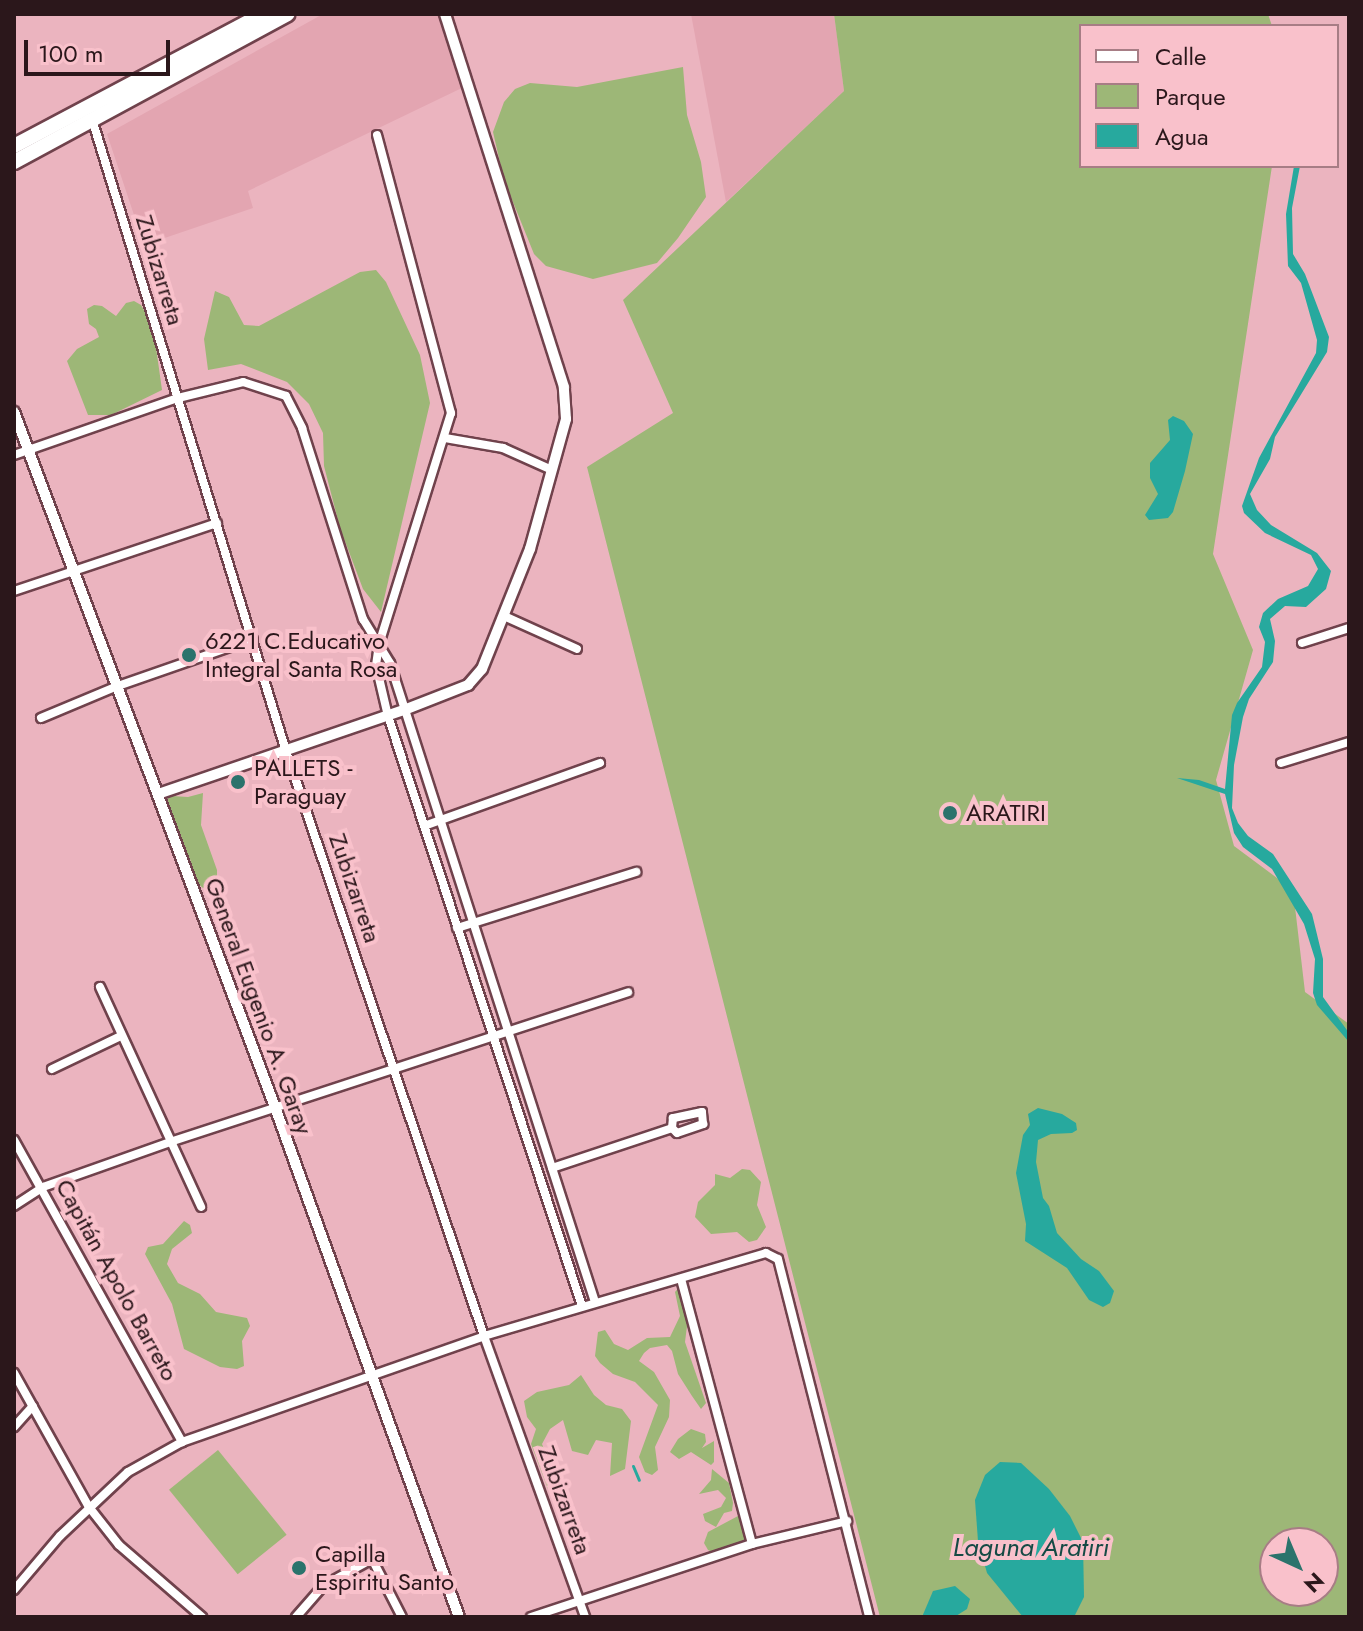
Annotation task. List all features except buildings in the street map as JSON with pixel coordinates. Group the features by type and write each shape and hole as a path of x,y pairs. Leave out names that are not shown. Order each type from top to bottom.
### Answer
{"highway":[{"path":"14,146 263,14"},
{"path":"14,162 288,14"}],"street":[{"path":"158,794 388,716 468,685 482,669 530,549 566,419 564,387 445,14"},
{"name":"Zubizarreta","path":"92,119 286,751 397,1069 484,1336 585,1617"},
{"path":"377,135 449,396 451,413 379,644 376,665 388,716 582,1306"},
{"path":"14,455 178,398 243,382 286,396 302,428 363,619 390,663 595,1302"},
{"name":"General Eugenio A. Garay","path":"14,412 275,1107 459,1617"},
{"path":"445,438 503,448 552,470"},
{"path":"14,591 217,523"},
{"path":"504,616 577,649"},
{"path":"1302,643 1349,628"},
{"path":"41,718 115,687 253,639"},
{"path":"1281,763 1349,742"},
{"path":"424,826 600,763"},
{"path":"457,928 636,872"},
{"path":"100,987 201,1207"},
{"path":"14,1206 43,1187 170,1142 628,992"},
{"path":"52,1069 121,1036"},
{"path":"552,1168 672,1128"},
{"name":"Capitán Apolo Barreto","path":"14,1140 43,1187 182,1442"},
{"path":"14,1590 89,1507 128,1472 182,1442 484,1336 766,1253 778,1259 869,1617"},
{"path":"681,1279 752,1544"},
{"path":"14,1373 89,1507 119,1545 202,1617"},
{"path":"14,1427 33,1406"},
{"path":"531,1617 752,1544 847,1521"},
{"path":"296,1617 323,1586 372,1559 402,1617"}],"shaded area":[{"path":"323,14 443,14 466,86 248,191 253,208 144,245 107,134"},
{"path":"691,14 834,14 844,91 726,202"}],"green space":[{"name":"ARATIRI","path":"834,14 1268,14 1271,24 1079,24 1079,168 1272,168 1213,554 1253,650 1216,780 1234,846 1293,890 1305,992 1349,1024 1349,1617 880,1617 587,467 673,413 623,300 844,91"},
{"path":"683,67 687,115 701,162 706,197 678,238 657,263 593,279 546,266 534,254 504,180 493,132 504,102 515,89 530,83 577,87"},
{"path":"376,270 386,282 420,355 430,403 381,612 363,589 340,528 324,466 323,433 309,404 287,382 241,364 208,370 204,339 215,291 229,297 244,325 259,326 360,272"},
{"path":"134,301 141,305 153,326 162,390 111,415 88,415 67,361 77,349 99,337 96,329 89,324 87,309 94,305 102,306 116,316 126,303"},
{"path":"203,793 201,825 217,870 217,879 203,888 196,882 190,859 169,826 159,819 165,800 172,796 188,797"},
{"path":"742,1169 750,1170 761,1182 757,1205 766,1227 757,1240 749,1242 737,1232 711,1234 695,1217 698,1202 715,1185 715,1174 730,1178"},
{"path":"184,1221 190,1225 192,1233 172,1249 167,1264 178,1283 200,1294 216,1312 247,1318 250,1326 242,1341 244,1366 237,1369 220,1367 184,1349 172,1304 145,1254 148,1247 163,1244"},
{"path":"680,1286 687,1326 685,1342 706,1403 701,1409 678,1374 672,1351 667,1345 650,1348 644,1353 639,1361 654,1372 670,1400 669,1417 655,1447 658,1470 652,1475 645,1472 639,1457 658,1405 635,1382 613,1374 600,1363 595,1356 598,1332 605,1330 614,1344 628,1350 647,1338 670,1337 680,1316 675,1292"},
{"path":"581,1375 594,1395 606,1405 622,1409 631,1421 625,1469 610,1476 612,1443 596,1440 588,1455 572,1451 563,1420 550,1429 542,1444 554,1473 548,1489 531,1444 536,1429 527,1417 524,1401 537,1392 569,1385"},
{"path":"691,1429 705,1434 706,1442 702,1448 714,1441 714,1462 711,1465 691,1452 679,1459 670,1452 678,1439"},
{"path":"218,1450 287,1535 238,1574 169,1490"},
{"path":"712,1469 729,1483 733,1503 732,1511 724,1513 716,1527 705,1521 703,1514 721,1507 726,1498 718,1490 699,1494 711,1480"},
{"path":"738,1516 746,1538 744,1542 715,1553 708,1550 704,1543 708,1532"}],"water":[{"path":"1294,168 1300,168 1292,208 1293,254 1305,274 1329,337 1327,352 1275,437 1270,459 1250,494 1257,510 1271,525 1317,553 1331,571 1326,589 1306,607 1285,606 1270,619 1275,641 1273,662 1249,699 1243,717 1234,765 1232,808 1248,836 1273,854 1312,914 1323,959 1323,997 1349,1033 1349,1042 1317,1005 1313,993 1315,959 1304,924 1272,869 1243,847 1234,833 1225,794 1177,778 1199,780 1225,789 1232,715 1262,667 1265,642 1259,627 1263,613 1278,599 1308,586 1318,569 1311,555 1265,533 1244,513 1242,506 1259,458 1316,353 1317,340 1301,283 1288,266 1286,214"},
{"path":"1173,416 1184,421 1193,434 1185,471 1173,512 1168,518 1149,520 1145,515 1158,494 1150,478 1150,463 1170,440 1168,420"},
{"path":"1038,1108 1062,1114 1076,1123 1077,1130 1072,1133 1051,1134 1038,1140 1036,1162 1043,1198 1049,1206 1057,1233 1081,1259 1099,1271 1114,1291 1110,1303 1103,1307 1089,1300 1067,1268 1025,1241 1026,1224 1016,1173 1023,1135 1030,1125 1028,1114"},
{"name":"Laguna Aratiri","path":"1000,1462 1021,1463 1049,1489 1070,1516 1083,1542 1084,1597 1074,1617 1023,1617 987,1573 978,1541 975,1500 985,1475"},
{"path":"955,1586 970,1599 967,1609 956,1616 922,1617 933,1591"}],"waterway":[{"path":"633,1466 639,1480"}],"place":[{"name":"6221 C.Educativo Integral Santa Rosa","path":"189,655"},
{"name":"PALLETS - Paraguay","path":"238,782"},
{"name":"ARATIRI","path":"950,813"},
{"name":"Capilla Espiritu Santo","path":"299,1568"}]}
